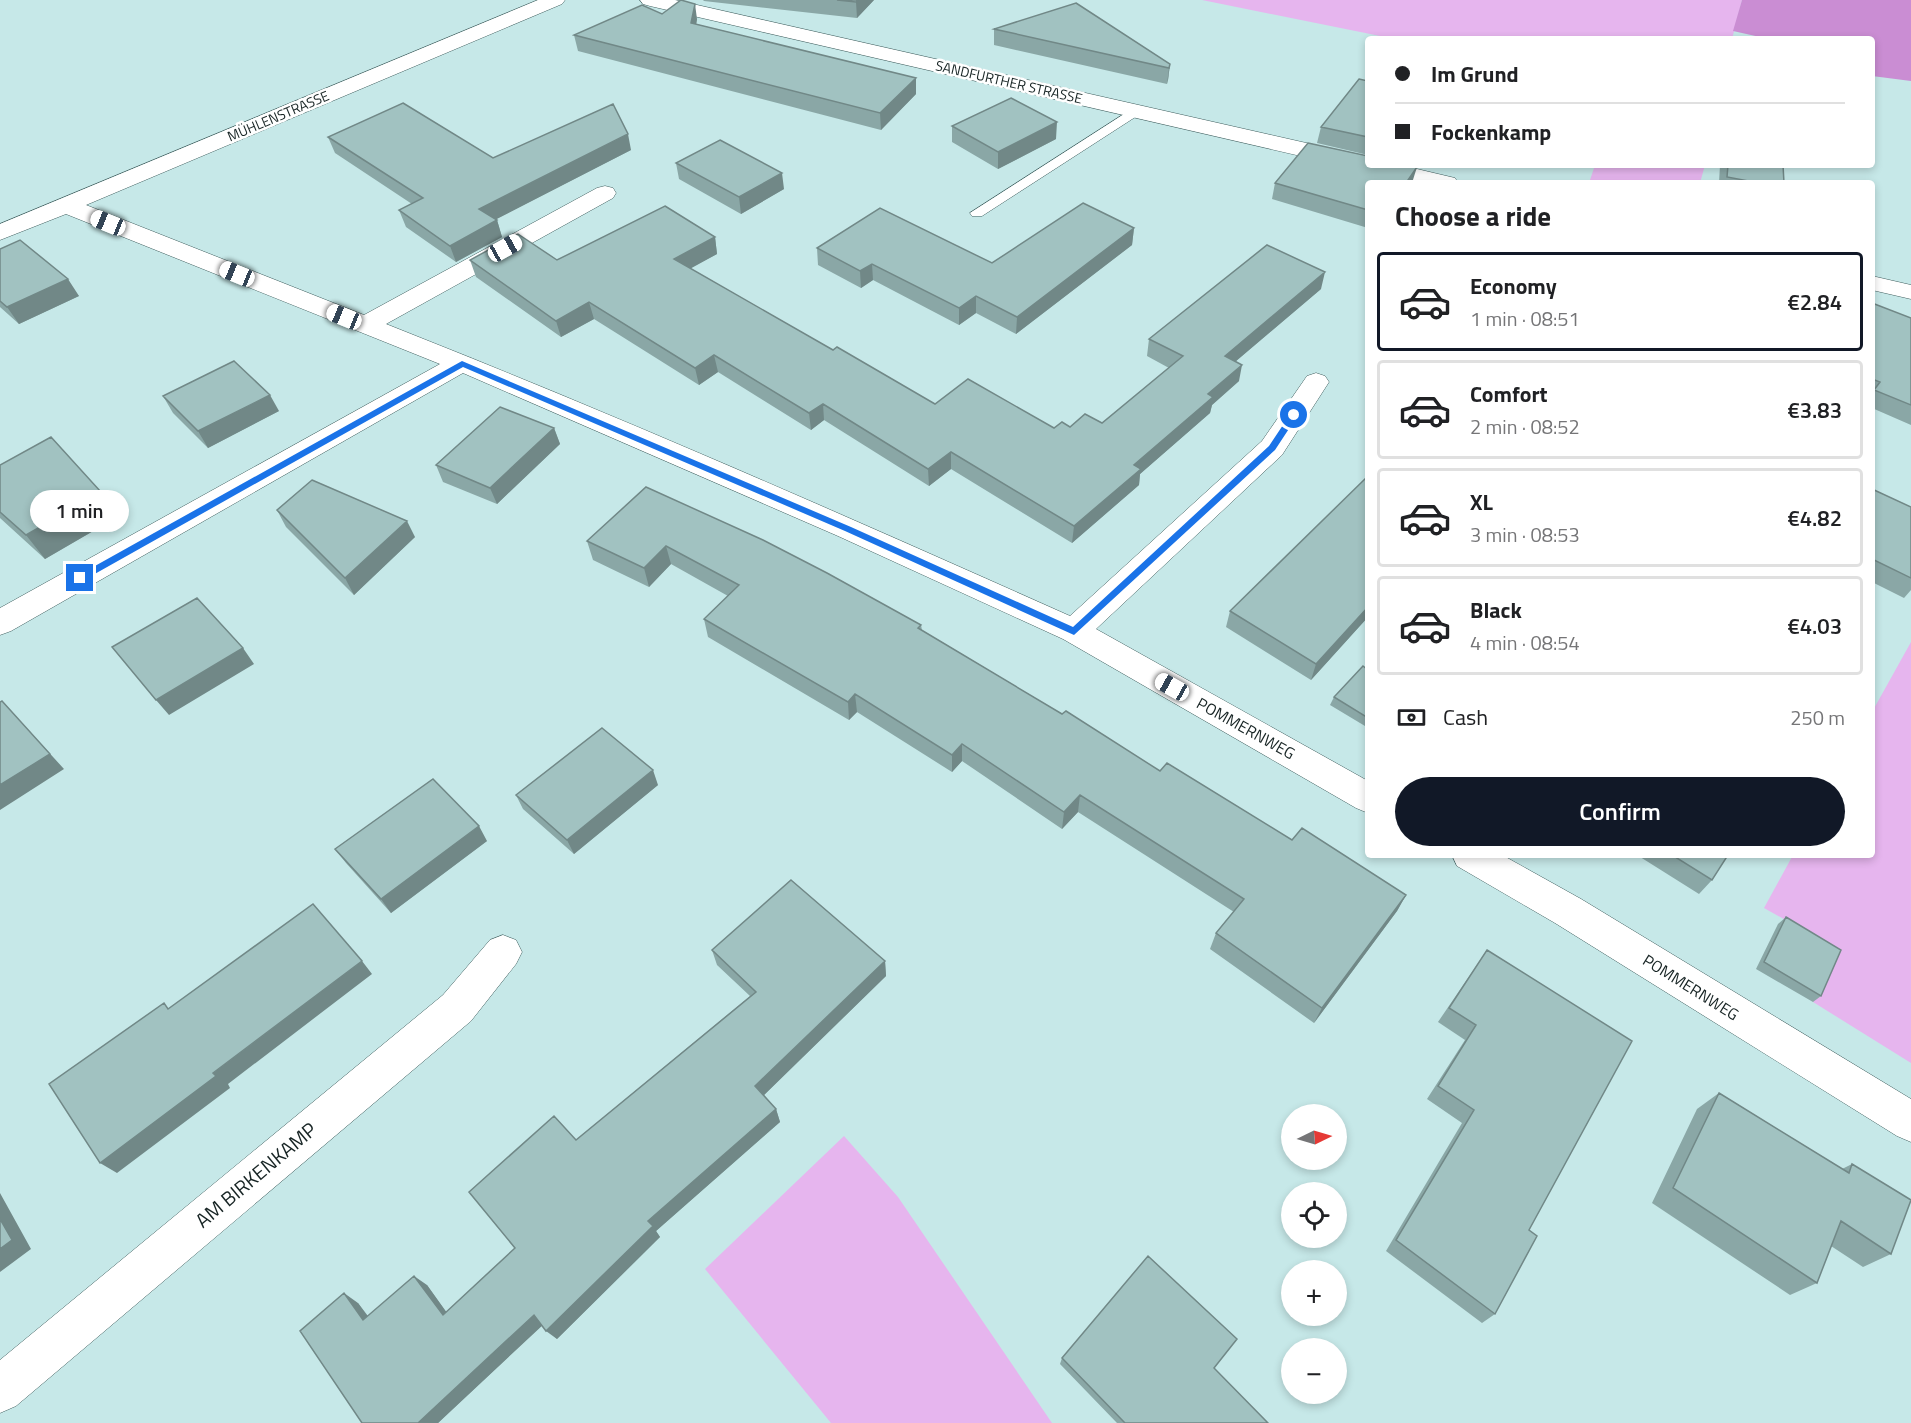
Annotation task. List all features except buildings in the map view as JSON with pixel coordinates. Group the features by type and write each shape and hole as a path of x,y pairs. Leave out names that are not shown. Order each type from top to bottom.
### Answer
{"street":[{"name":"MÜHLENSTRASSE","path":"0,233 555,0"},
{"name":"SANDFURTHER STRASSE","path":"650,0 1365,164"},
{"name":"SANDFURTHER STRASSE","path":"1382,168 1434,180"},
{"path":"366,325 605,193"},
{"name":"POMMERNWEG","path":"65,206 462,363 848,529 1074,631 1365,796"},
{"path":"1875,284 1911,292"},
{"path":"0,623 462,363"},
{"path":"1074,631 1272,448 1316,382"},
{"name":"POMMERNWEG","path":"1475,858 1578,916 1911,1122"},
{"name":"AM BIRKENKAMP","path":"0,1390 457,1008 503,952"}],"lane":[{"path":"977,213 1135,111"}],"shaded area":[{"path":"1202,0 1742,0 1733,36 1380,36"},
{"path":"1742,0 1911,0 1911,81 1875,76 1875,36 1756,36 1733,31"},
{"path":"1594,168 1704,168 1701,180 1590,180"},
{"path":"1911,642 1911,1063 1813,1002 1839,950 1764,908 1791,858 1875,858 1875,707"},
{"path":"844,1136 898,1197 1052,1423 831,1423 705,1269"}],"route":[{"path":"80,578 462,363 848,529 1074,631 1272,448 1294,415"}]}
